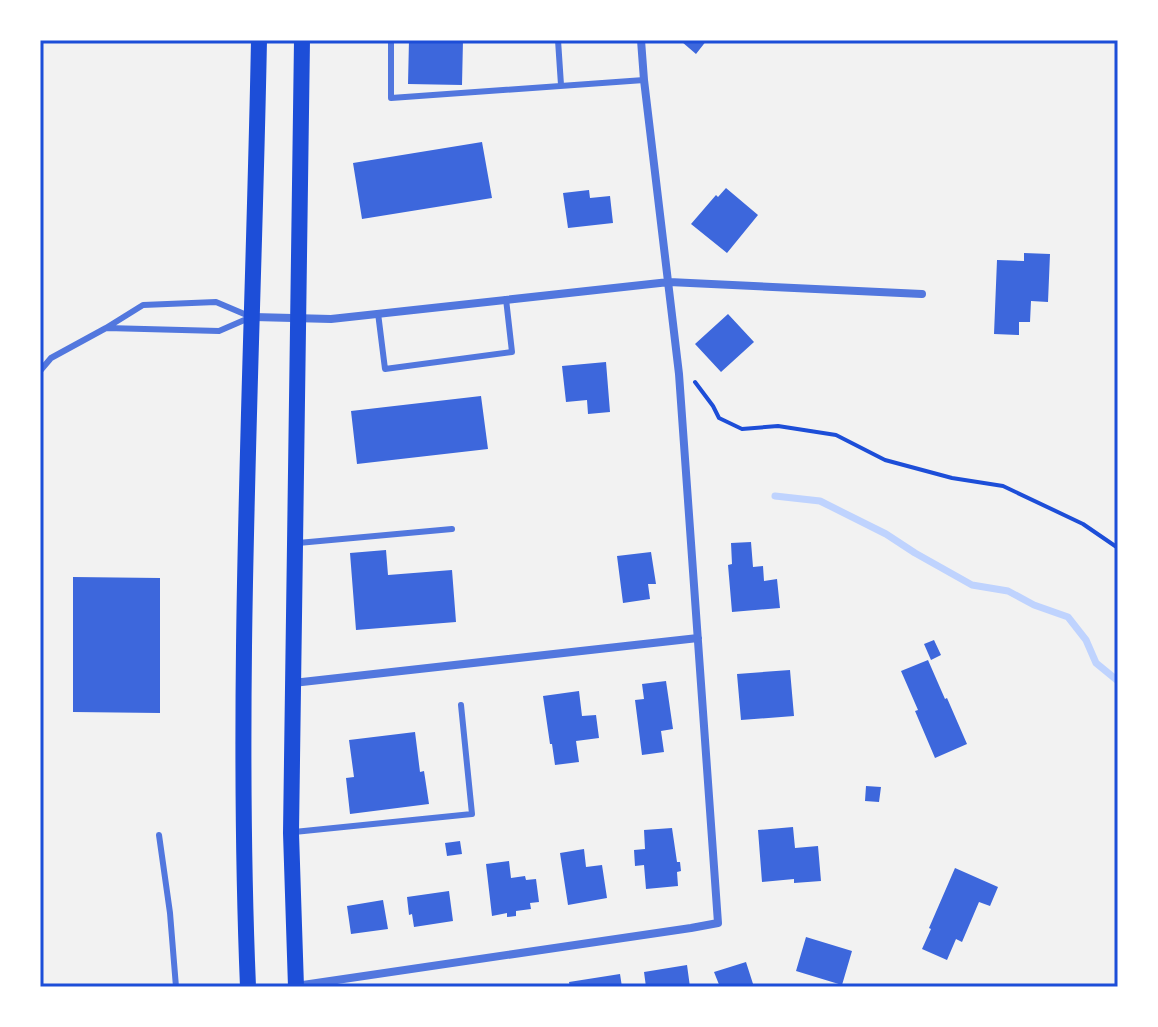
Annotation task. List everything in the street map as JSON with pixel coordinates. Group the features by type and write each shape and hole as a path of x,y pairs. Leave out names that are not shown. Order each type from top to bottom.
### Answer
{"main road":[{"path":"248,987 243,811 244,695 259,40"},
{"path":"296,987 291,833 302,40"}],"street":[{"path":"296,987 718,923 679,374 641,40"},
{"path":"253,317 331,319 669,282 922,294"},
{"path":"292,684 698,638"}],"lane":[{"path":"391,40 391,98 644,80"},
{"path":"558,40 561,85"},
{"path":"378,313 385,369 512,352 506,299"},
{"path":"40,371 51,358 143,305 216,302 253,317"},
{"path":"106,328 219,331 253,317"},
{"path":"294,543 452,529"},
{"path":"291,833 472,814 461,705"},
{"path":"159,835 176,987"}],"path":[{"path":"679,374 687,376 700,387 719,418 742,429 778,426 836,435 885,460 952,478 1003,486 1083,524 1118,548"}],"building":[{"path":"409,40 463,40 462,85 408,84"},
{"path":"707,40 696,54 682,42"},
{"path":"482,142 492,198 362,219 353,163"},
{"path":"726,188 758,215 727,253 691,224"},
{"path":"589,190 590,198 610,196 613,223 568,228 563,193"},
{"path":"1024,253 1050,254 1048,302 1031,301 1030,322 1019,322 1019,335 994,334 997,260 1024,261"},
{"path":"728,314 754,342 721,372 695,344"},
{"path":"606,362 610,412 588,414 587,400 566,402 562,366"},
{"path":"481,396 488,449 357,464 351,411"},
{"path":"751,542 753,567 763,566 764,581 777,579 780,608 732,612 728,565 732,564 731,543"},
{"path":"386,550 388,575 452,570 456,622 356,630 350,553"},
{"path":"651,552 656,584 648,584 650,599 623,603 617,556"},
{"path":"73,577 160,578 160,713 73,712"},
{"path":"934,640 941,655 931,660 924,644"},
{"path":"928,660 967,744 935,758 901,671"},
{"path":"790,670 794,716 741,720 737,674"},
{"path":"666,681 673,729 661,731 664,752 642,755 635,700 644,699 642,684"},
{"path":"579,691 582,716 596,715 599,738 576,741 579,762 555,765 543,696"},
{"path":"415,732 420,772 424,771 429,804 350,814 346,778 354,777 349,740"},
{"path":"866,786 881,787 879,802 865,801"},
{"path":"793,827 795,848 818,846 821,881 794,883 794,879 762,882 758,830"},
{"path":"672,828 681,871 677,872 678,886 646,889 644,865 635,866 634,850 645,849 644,830"},
{"path":"460,841 462,854 447,856 445,843"},
{"path":"584,849 586,867 602,865 607,898 568,905 560,853"},
{"path":"509,861 511,878 525,876 526,880 536,879 539,902 530,903 531,909 516,911 516,916 507,917 507,913 492,916 486,864"},
{"path":"955,868 998,887 990,906 979,902 962,942 956,939 947,960 922,949"},
{"path":"449,891 453,921 414,927 407,897"},
{"path":"383,900 388,929 351,934 347,906"},
{"path":"806,937 852,951 842,985 796,971"},
{"path":"746,962 754,987 720,987 714,972"},
{"path":"687,965 690,987 646,987 644,972"},
{"path":"620,974 622,987 570,987 569,982"}],"waterway":[{"path":"775,496 820,501 886,534 972,585 1008,591 1034,605 1068,617 1086,640 1096,663 1118,681"}]}
